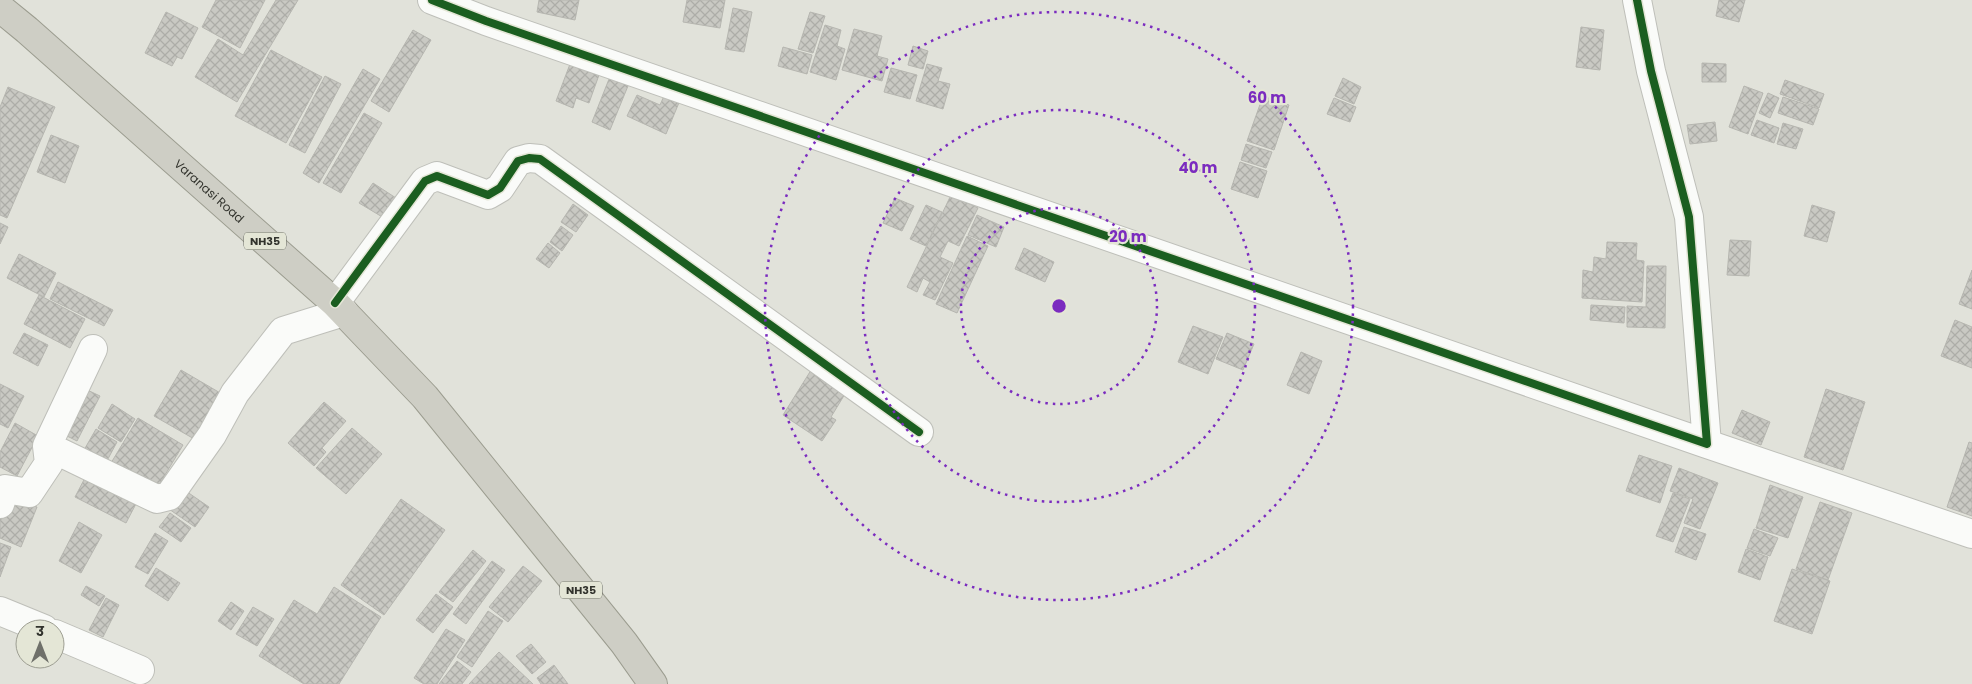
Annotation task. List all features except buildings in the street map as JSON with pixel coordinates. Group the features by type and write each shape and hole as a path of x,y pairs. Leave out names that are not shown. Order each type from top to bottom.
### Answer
{"highway":[{"name":"Varanasi Road","path":"0,8 339,308 425,397 624,643 653,684"}],"street":[{"path":"432,0 486,22 1972,534"},
{"path":"1637,0 1651,71 1689,217 1707,444"},
{"path":"47,446 157,499 169,496 212,435 234,392 283,331 339,308 425,182 437,176 488,195 500,188 518,161 529,158 540,159 919,432"},
{"path":"0,504 5,488 28,493 49,463 47,446 93,349"},
{"path":"0,610 21,619"},
{"path":"65,638 140,670"}],"cycle path":[{"path":"432,0 486,21 1707,444 1689,217 1651,71 1637,0"},
{"path":"335,303 425,181 437,176 488,195 500,188 518,161 529,158 540,159 919,432"}]}
